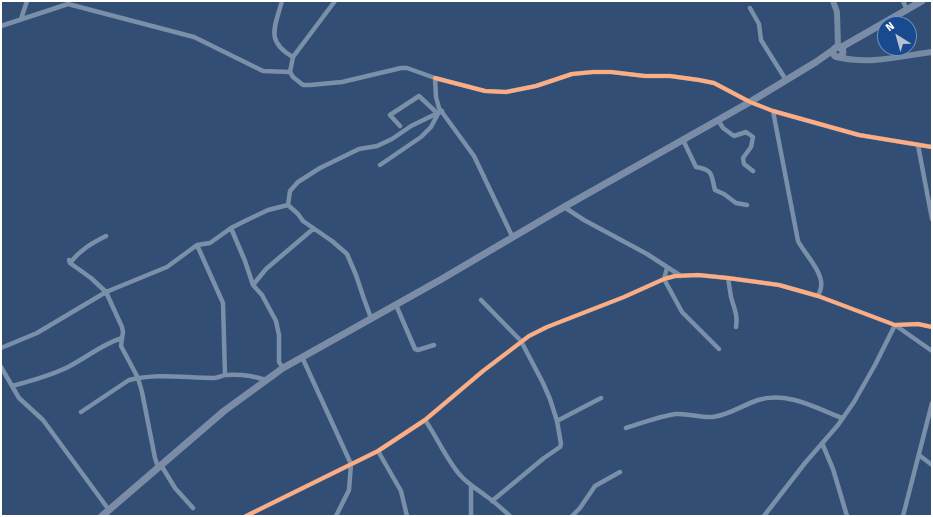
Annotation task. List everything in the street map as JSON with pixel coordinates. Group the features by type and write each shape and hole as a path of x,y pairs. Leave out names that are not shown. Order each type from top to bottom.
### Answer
{"main road":[{"path":"833,1 837,12 838,52"},
{"path":"102,516 224,411 283,368 750,102 816,62 838,52 922,1"},
{"path":"838,52 854,60 872,61 932,52"}],"street":[{"path":"21,19 27,1"},
{"path":"282,1 274,31 279,47 293,57"},
{"path":"335,1 293,57 290,72 293,77 303,85 342,82 401,68 407,68 435,78 485,91 506,92 536,86 572,74 580,73 611,72 644,76 670,76 714,83 750,102 773,111 859,135 932,147"},
{"path":"902,1 907,10"},
{"path":"1,26 68,4 194,37 263,71 290,72"},
{"path":"750,8 759,24 762,40 786,80"},
{"path":"380,165 421,137 431,127 439,112 436,97 435,78"},
{"path":"400,126 390,115 419,96 439,112 474,156 513,238"},
{"path":"773,111 798,241 819,274 821,281 822,286 818,296"},
{"path":"288,205 290,191 298,182 320,168 359,149 377,146 392,139 411,126 439,112"},
{"path":"718,120 723,128 734,136 746,132 753,137 751,147 743,158 744,164 753,171"},
{"path":"683,140 696,167 706,169 712,175 715,190 724,194 736,203 746,205"},
{"path":"918,145 932,219"},
{"path":"1,348 37,333 106,292 167,267 197,245 210,243 231,228 268,210 288,205"},
{"path":"288,205 303,221 332,241 346,254 356,275 371,318"},
{"path":"564,207 584,220 647,254 681,276"},
{"path":"231,228 253,285 262,295 276,322 279,335 279,362 283,368"},
{"path":"253,285 266,269 313,229"},
{"path":"106,236 88,246 76,255 70,262 106,292 122,327 121,346 138,378 155,458 175,488 193,508"},
{"path":"197,245 223,303 225,375"},
{"path":"667,268 664,279 682,312 719,349"},
{"path":"246,516 378,451 425,420 521,341 547,326 624,297 664,279 698,275 779,285 818,296 895,325 932,351"},
{"path":"728,278 737,319 736,327"},
{"path":"481,300 521,341 543,383 557,421 561,441 560,447 544,458 492,501"},
{"path":"396,305 415,349 418,350 434,344"},
{"path":"895,325 918,324 932,327"},
{"path":"764,516 804,463 822,443 854,402 895,325"},
{"path":"12,386 68,367 112,341 122,338"},
{"path":"302,357 351,464 349,490 336,516"},
{"path":"1,367 18,398 43,420 109,510"},
{"path":"81,412 129,380 138,378 166,375 217,378 225,375 258,377 266,380"},
{"path":"626,428 678,414 712,417 727,414 757,400 770,397 788,398 842,418"},
{"path":"557,421 601,398"},
{"path":"903,516 932,403"},
{"path":"425,420 435,433 452,465 471,487 492,501 510,516"},
{"path":"822,443 833,469 847,516"},
{"path":"378,451 401,491 407,516"},
{"path":"919,455 932,465"},
{"path":"572,516 580,508 595,486 620,472"},
{"path":"471,487 472,516"}],"cycle path":[{"path":"435,78 485,91 506,92 536,86 572,74 593,72 611,72 645,76 670,76 699,80 714,83 750,102 773,111 859,135 932,147"},
{"path":"246,516 378,451 425,420 483,371 529,336 547,327 624,297 664,279 675,276 698,275 779,285 818,296 895,325 918,324 932,327"}]}
